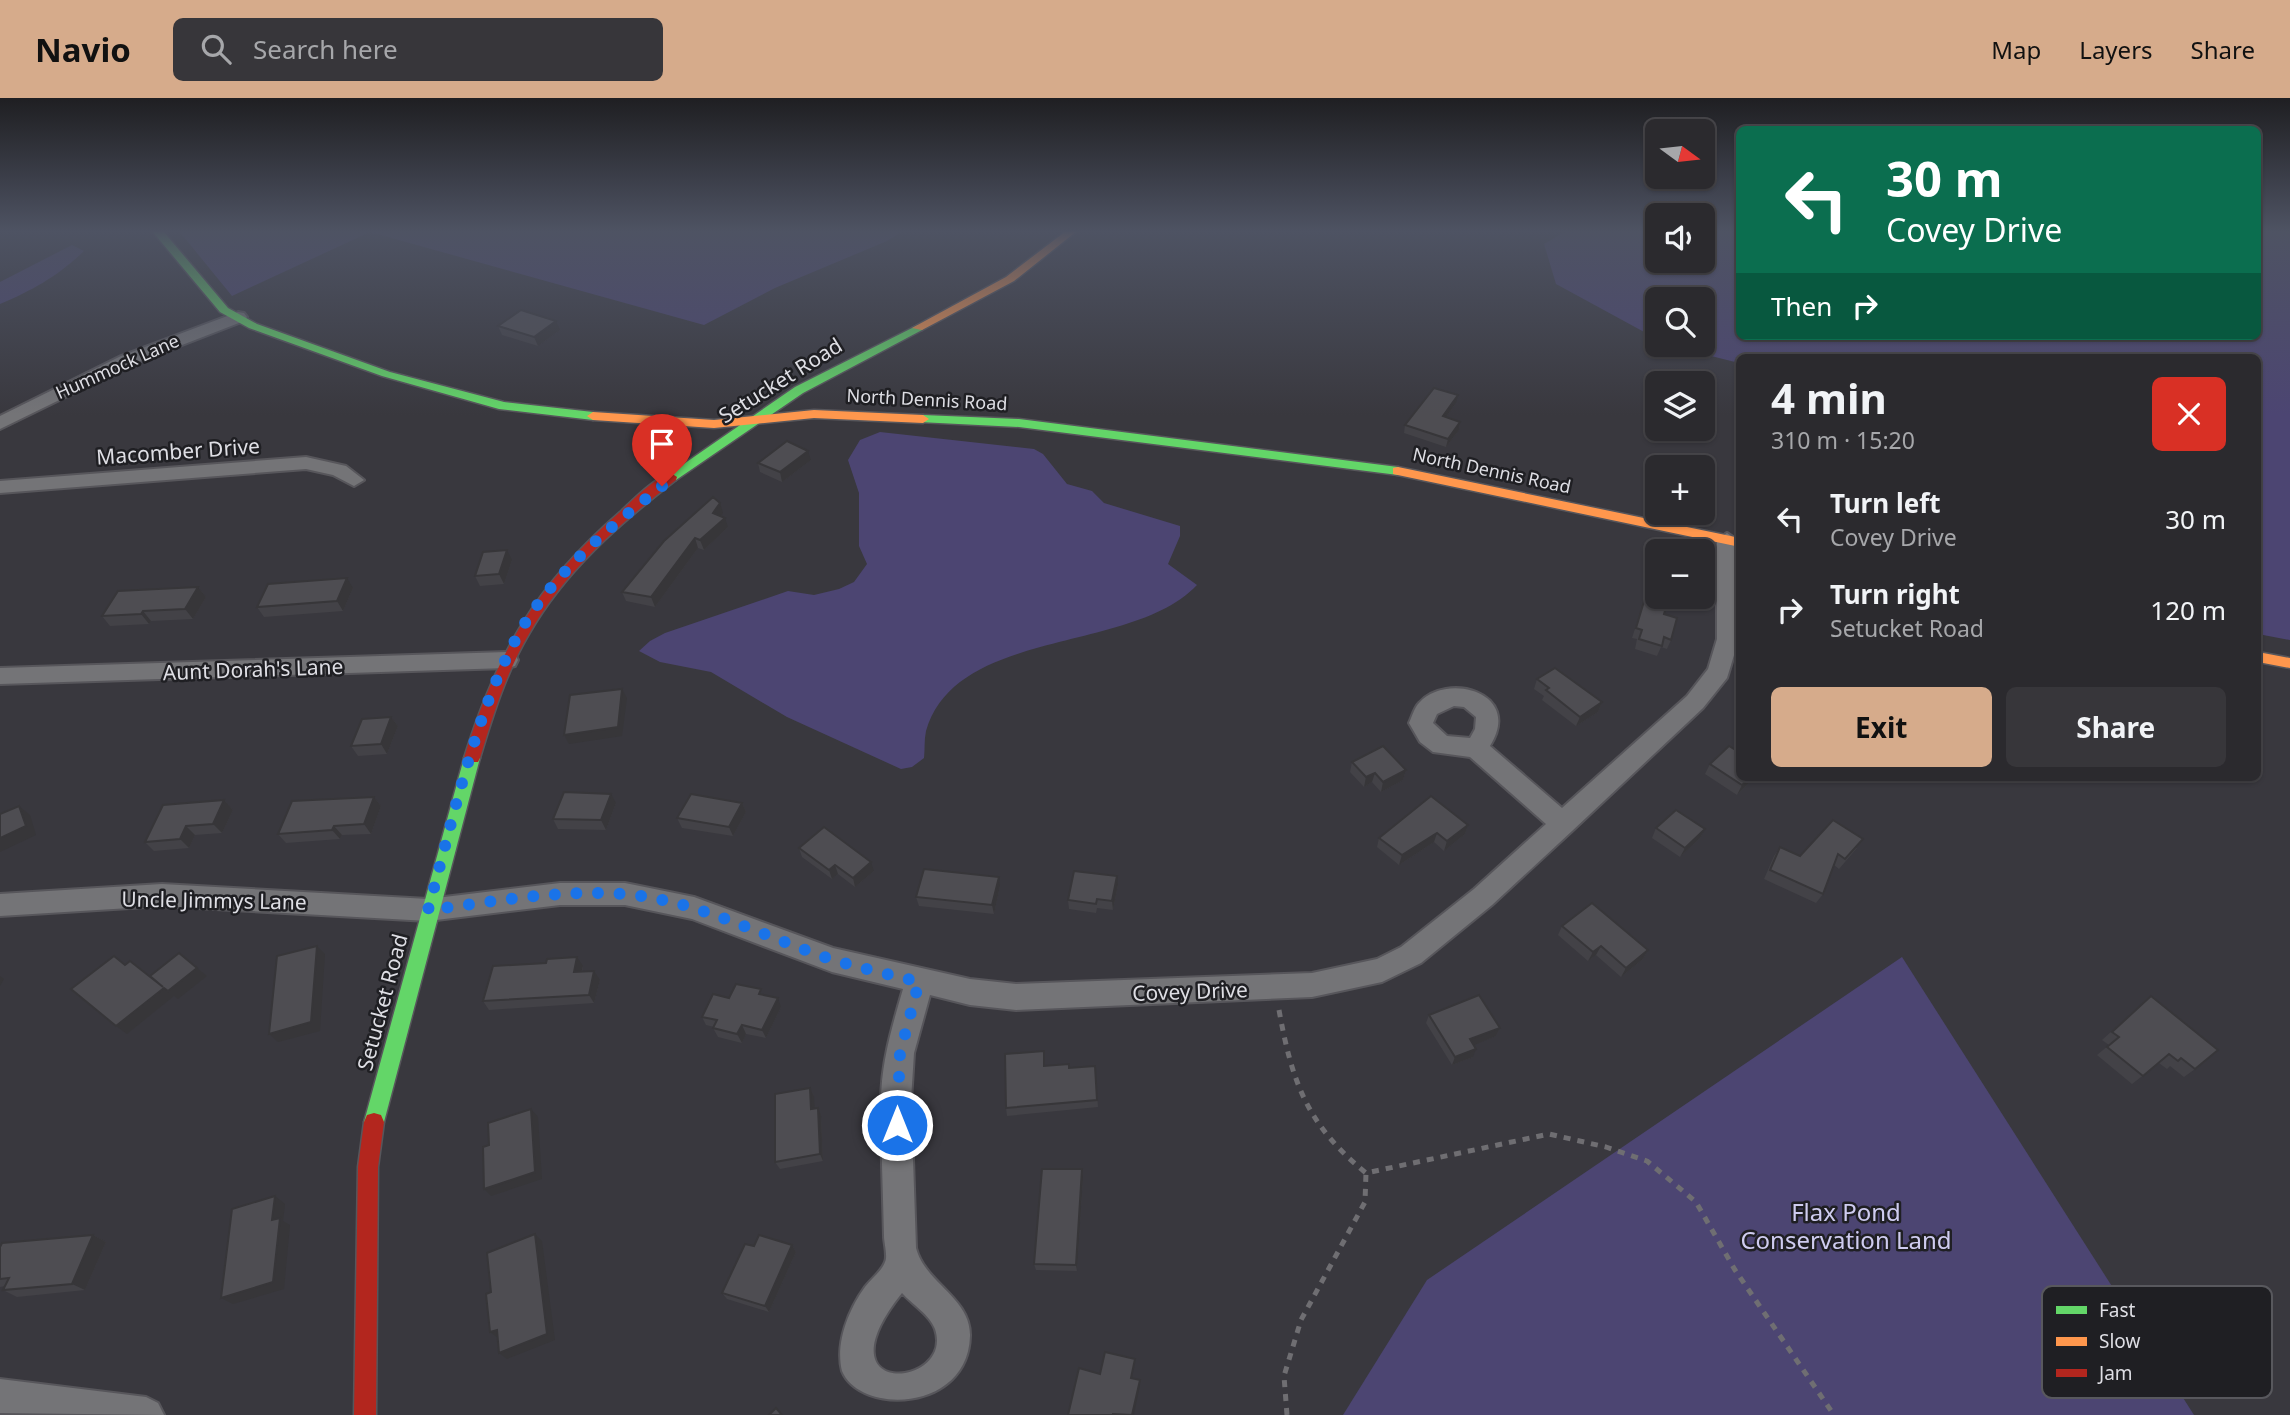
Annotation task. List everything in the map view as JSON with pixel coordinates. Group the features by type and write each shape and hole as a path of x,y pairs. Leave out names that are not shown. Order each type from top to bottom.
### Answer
{"main road":[{"name":"North Dennis Road","path":"206,292 224,310 275,335 349,362 503,406 665,422 750,421 814,414 906,416 1044,426 1380,467 1733,541"},
{"name":"Setucket Road","path":"365,1415 368,1167 375,1112 476,739 506,660 534,611 570,567 624,515 750,421 844,362 986,292"},
{"path":"2261,658 2290,663"}],"street":[{"name":"Hummock Lane","path":"0,423 127,360 238,317"},
{"name":"Macomber Drive","path":"0,487 306,463 339,470 355,481"},
{"name":"Covey Drive","path":"428,910 560,894 636,896 694,908 832,960 919,982 1016,997 1275,988 1312,985 1369,973 1411,955 1483,897 1695,702 1720,672 1728,639 1733,541"},
{"name":"Aunt Dorah's Lane","path":"0,676 506,660"},
{"path":"1476,748 1563,824"},
{"name":"Uncle Jimmys Lane","path":"0,905 162,895 428,910"},
{"path":"902,1266 896,1100 900,1053 919,982"},
{"path":"0,1396 146,1415"}],"path":[{"path":"1275,988 1297,1088 1330,1138 1351,1161 1366,1172 1549,1134 1606,1147 1647,1161 1675,1180 1696,1202 1735,1270 1834,1415"},
{"path":"1287,1415 1284,1376 1301,1320 1365,1202 1366,1172"}],"green space":[{"path":"0,292 24,292 23,293 0,304"},
{"path":"587,292 766,292 704,325"},
{"path":"1572,292 1645,292 1645,332"},
{"path":"1715,292 1736,292 1736,340 2261,340 2261,292 2290,292 2290,640 2261,635 2261,354 1736,354 1736,362 1715,357"},
{"path":"880,432 1034,449 1043,454 1067,484 1092,491 1104,503 1180,526 1180,536 1168,564 1197,585 1168,607 1131,622 1008,657 972,674 944,698 926,731 924,758 912,767 901,769 787,717 711,672 660,662 639,651 665,633 788,591 814,595 854,582 867,564 859,546 859,493 848,460 860,440"},
{"name":"Flax Pond Conservation Land","path":"1902,957 2112,1286 2042,1286 2042,1398 2183,1398 2194,1415 1343,1415 1427,1280"}],"building":[{"path":"521,310 556,321 534,337 498,326"},
{"path":"1434,388 1458,395 1443,416 1460,422 1448,439 1405,425"},
{"path":"787,441 808,451 780,472 758,463"},
{"path":"713,497 720,503 713,513 725,518 700,540 695,538 651,597 622,592 664,541"},
{"path":"507,550 499,574 475,576 483,552"},
{"path":"347,578 337,601 257,607 268,584"},
{"path":"198,587 185,609 102,616 118,591"},
{"path":"1645,598 1645,609 1666,609 1664,614 1677,618 1671,640 1664,637 1662,646 1639,639 1642,630 1636,628"},
{"path":"1555,668 1602,702 1580,717 1546,690 1549,688 1537,679"},
{"path":"622,689 618,727 564,735 570,695"},
{"path":"391,717 381,744 351,746 362,719"},
{"path":"1383,746 1406,770 1383,782 1375,773 1366,777 1352,762"},
{"path":"1729,746 1736,747 1736,781 1746,781 1742,785 1710,764"},
{"path":"564,792 611,794 601,820 553,819"},
{"path":"691,794 742,803 729,827 677,818"},
{"path":"1431,796 1468,825 1447,841 1437,833 1402,855 1379,838"},
{"path":"374,797 364,824 334,826 332,830 278,834 292,801"},
{"path":"224,800 213,824 186,826 180,839 145,842 163,805"},
{"path":"19,806 26,826 0,838 0,814"},
{"path":"1676,810 1705,829 1685,848 1656,828"},
{"path":"1833,820 1863,839 1845,859 1838,854 1823,894 1770,870 1780,847 1800,856"},
{"path":"824,827 871,862 853,878 835,865 829,870 799,848"},
{"path":"924,869 999,877 992,905 916,897"},
{"path":"1074,871 1117,876 1112,901 1097,899 1096,904 1068,900"},
{"path":"1592,903 1648,950 1626,968 1601,946 1593,952 1562,926"},
{"path":"317,946 311,1022 269,1034 277,956"},
{"path":"179,953 197,968 168,991 164,988 116,1026 71,989 114,956 125,965 130,961 163,987 150,976"},
{"path":"577,957 574,972 594,971 589,995 483,1001 493,966 546,963 547,959"},
{"path":"736,984 761,989 759,994 778,998 762,1030 742,1025 737,1034 713,1028 717,1020 702,1017 713,994 729,998"},
{"path":"1479,995 1500,1028 1470,1039 1476,1049 1455,1057 1429,1015"},
{"path":"2151,996 2218,1050 2195,1069 2181,1058 2178,1061 2169,1054 2143,1076 2107,1047 2119,1037 2112,1032"},
{"path":"1044,1051 1044,1066 1095,1066 1097,1100 1006,1108 1005,1054"},
{"path":"810,1088 811,1109 818,1108 820,1154 775,1162 775,1094"},
{"path":"531,1109 535,1172 484,1189 483,1147 489,1145 488,1123"},
{"path":"1042,1169 1082,1169 1076,1265 1034,1264"},
{"path":"275,1196 272,1220 280,1218 273,1282 221,1298 232,1209"},
{"path":"535,1234 547,1334 499,1353 497,1330 490,1332 486,1294 491,1292 487,1253"},
{"path":"93,1235 72,1284 3,1290 9,1278 0,1279 2,1243"},
{"path":"759,1235 792,1245 765,1306 722,1293 745,1244 754,1246"},
{"path":"1105,1352 1135,1359 1131,1378 1140,1380 1132,1415 1068,1415 1079,1368 1100,1374"},
{"path":"776,1408 782,1415 769,1415"}],"traffic: fast":[{"path":"209,292 224,310 253,326 386,374 503,406 593,416"},
{"path":"671,477 799,390 918,328"},
{"path":"923,419 1019,423 1398,471"},
{"path":"374,1122 472,758"}],"traffic: slow":[{"path":"918,328 985,292"},
{"path":"593,416 714,424 814,414 923,419"},
{"path":"1398,471 1736,542"},
{"path":"2261,658 2290,663"}],"traffic: jam":[{"path":"472,758 486,711 503,670 522,632 544,598 599,537 671,477"},
{"path":"365,1415 368,1167 374,1122"}],"route":[{"path":"662,486 624,515 570,567 518,635 476,739 428,910 560,894 625,894 694,908 737,921 832,960 919,982 900,1053 897,1125"}]}
